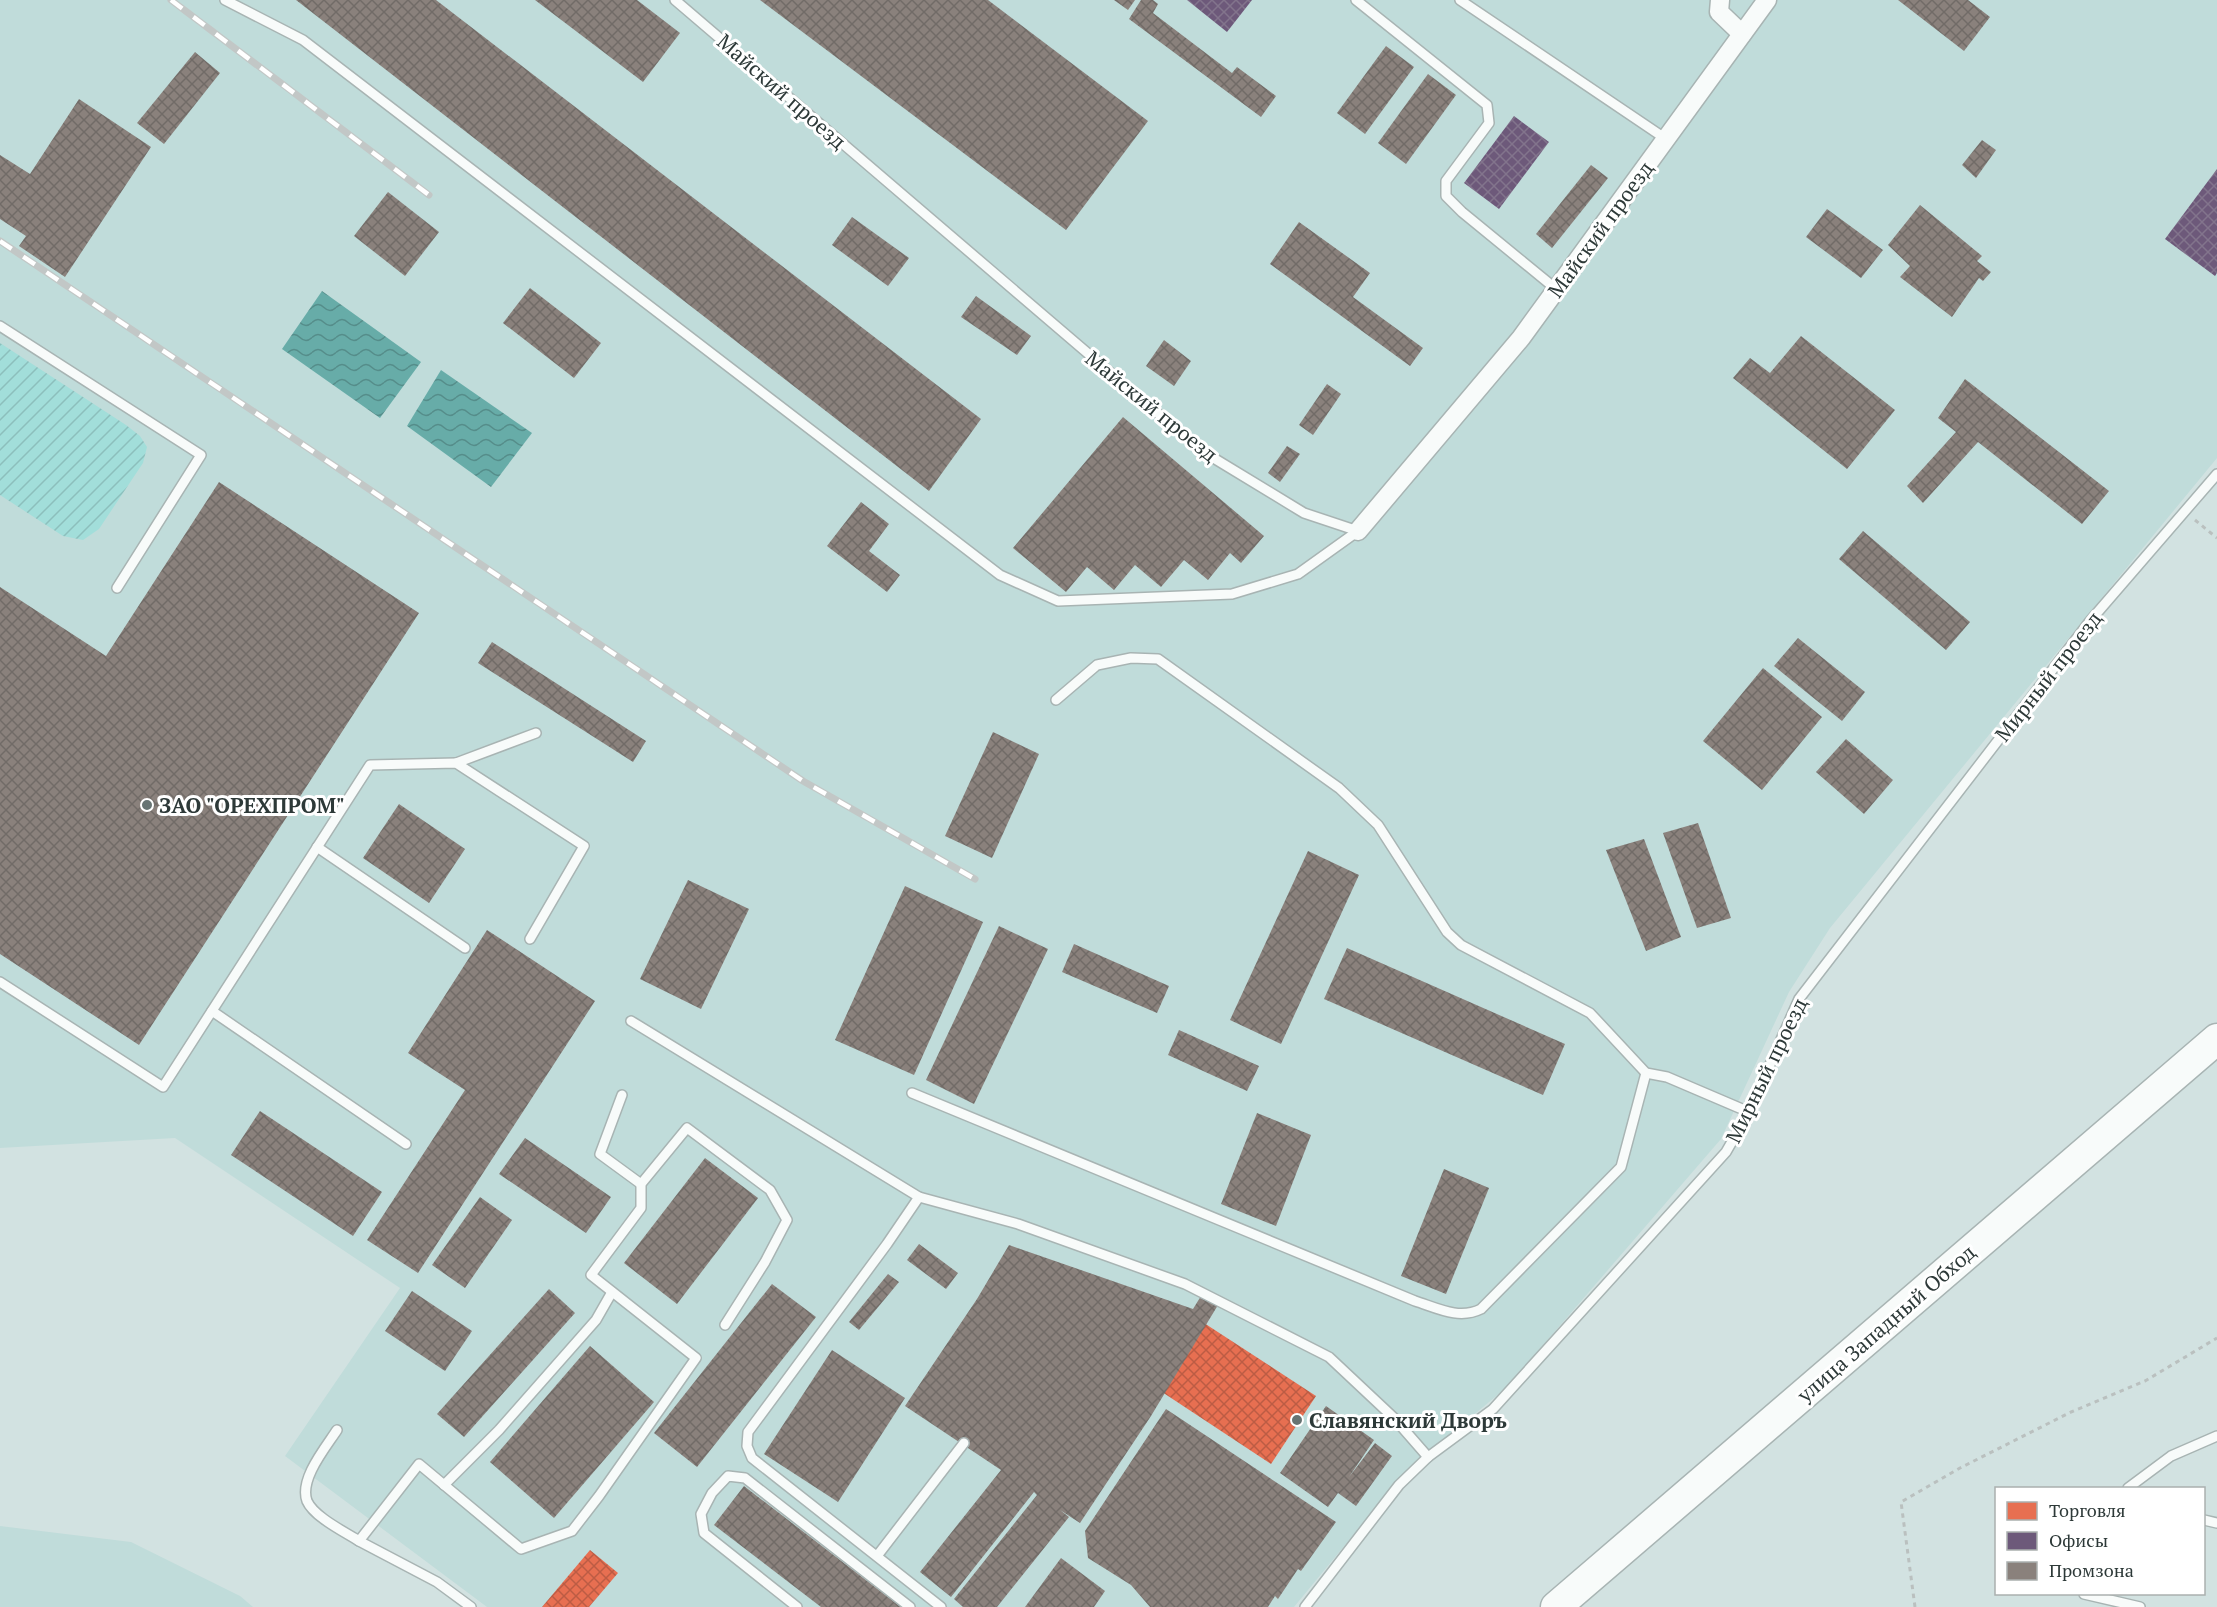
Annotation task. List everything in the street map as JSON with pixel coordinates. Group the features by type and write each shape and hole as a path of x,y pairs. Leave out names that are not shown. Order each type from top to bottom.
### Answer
{"highway":[{"name":"улица Западный Обход","path":"1556,1607 2217,1039"},
{"name":"улица Западный Обход","path":"1578,1607 2217,1057"}],"street":[{"path":"1720,0 1719,12 1742,34"},
{"name":"Майский проезд","path":"1358,531 1521,338 1767,0"}],"lane":[{"path":"225,0 303,40 1000,575 1058,601 1232,594 1298,573 1358,531"},
{"name":"Майский проезд","path":"675,0 1202,451 1304,513 1358,531"},
{"path":"1356,0 1486,105 1489,123 1446,181 1446,196 1462,212 1556,289"},
{"path":"1460,0 1666,139"},
{"path":"0,326 201,455 117,588"},
{"name":"Мирный проезд","path":"1305,1607 1399,1485 1428,1457 1492,1409 1518,1383 1726,1152 1749,1112 1798,999 2090,621 2217,474"},
{"path":"1056,700 1097,665 1131,658 1158,659 1339,788 1378,825 1447,932 1461,945 1590,1013 1646,1073 1667,1077 1749,1112"},
{"path":"0,982 163,1087 370,765 456,763 536,733"},
{"path":"456,763 584,846 530,939"},
{"path":"317,848 465,948"},
{"path":"212,1011 406,1143"},
{"path":"631,1021 919,1197 1018,1224 1185,1284 1329,1356 1394,1418 1428,1457"},
{"path":"912,1093 1415,1301 1451,1313 1464,1314 1481,1309 1621,1167 1646,1073"},
{"path":"622,1095 600,1154 641,1184"},
{"path":"359,1541 419,1464 521,1549 572,1531 696,1358 591,1275 642,1208 641,1184 687,1128 770,1190 787,1220 765,1262 725,1325"},
{"path":"919,1197 748,1432 747,1446 752,1458 941,1607"},
{"path":"444,1485 499,1430 596,1320 612,1292"},
{"path":"337,1430 314,1464 306,1484 308,1502 322,1517 359,1541 437,1582 471,1607"},
{"path":"2129,1487 2171,1456 2217,1436"},
{"path":"877,1556 964,1443"},
{"path":"797,1607 705,1533 701,1514 712,1493 728,1476 745,1478 910,1607"},
{"path":"2092,1595 2140,1607"}],"path":[{"path":"2185,513 2217,538"},
{"path":"1915,1607 1901,1502 1960,1468 2071,1412 2145,1381 2217,1338"}],"shaded area":[{"path":"0,0 2217,0 2217,458 1830,928 1789,992 1721,1139 1506,1388 1406,1471 1294,1607 487,1607 285,1456 400,1288 175,1138 0,1148"},
{"path":"0,343 126,425 140,436 147,447 143,463 99,529 83,540 63,536 0,495"},
{"path":"0,1526 131,1542 240,1596 253,1607 0,1607"}],"water":[{"path":"322,291 421,362 380,418 282,349"},
{"path":"441,370 532,433 491,487 407,426"}],"building: Торговля":[{"path":"1204,1323 1316,1396 1271,1464 1159,1390"},
{"path":"590,1550 618,1573 589,1607 542,1607"}],"building: Офисы":[{"path":"1187,0 1252,0 1227,32"},
{"path":"1514,116 1549,142 1499,209 1464,183"},
{"path":"2217,169 2217,273 2215,276 2165,239"}],"building: Промзона":[{"path":"296,0 436,0 981,419 929,491"},
{"path":"535,0 637,0 680,33 643,82"},
{"path":"760,0 988,0 1148,121 1066,230"},
{"path":"1114,0 1135,0 1128,10"},
{"path":"1141,0 1153,0 1158,4 1153,13 1232,73 1237,67 1276,96 1261,117 1129,19"},
{"path":"1898,0 1968,0 1990,17 1964,51"},
{"path":"1386,46 1414,67 1365,134 1337,113"},
{"path":"195,52 220,73 164,144 137,123"},
{"path":"1428,74 1456,95 1406,164 1378,143"},
{"path":"79,99 151,147 65,277 19,246 26,236 0,219 0,155 30,174"},
{"path":"1982,140 1996,150 1976,178 1962,165"},
{"path":"1591,165 1608,178 1552,248 1536,234"},
{"path":"388,192 439,232 405,276 354,236"},
{"path":"1920,205 1982,256 1977,261 1991,272 1983,281 1979,278 1952,317 1900,277 1910,266 1888,245"},
{"path":"1827,209 1883,250 1861,278 1806,237"},
{"path":"852,217 909,258 888,286 832,245"},
{"path":"1299,222 1370,273 1353,297 1423,348 1410,366 1270,264"},
{"path":"530,288 601,343 574,378 503,323"},
{"path":"976,296 1031,336 1017,355 961,317"},
{"path":"1801,336 1895,410 1847,469 1733,378 1750,358 1770,373"},
{"path":"1164,340 1191,361 1174,386 1146,366"},
{"path":"1965,379 2109,491 2082,524 1978,442 1923,503 1907,486 1956,432 1938,418"},
{"path":"1327,384 1341,394 1313,435 1299,425"},
{"path":"1123,417 1264,536 1241,563 1230,553 1208,580 1184,560 1161,587 1135,565 1114,590 1087,567 1066,592 1013,548"},
{"path":"1287,446 1300,454 1280,482 1268,473"},
{"name":"ЗАО \"ОРЕХПРОМ\"","path":"219,482 419,613 139,1045 0,954 0,587 106,656"},
{"path":"861,502 889,524 869,551 900,575 887,592 827,546"},
{"path":"1863,531 1970,622 1946,650 1839,559"},
{"path":"1798,638 1865,692 1842,721 1774,666"},
{"path":"492,642 646,741 633,762 478,663"},
{"path":"1763,668 1822,717 1762,790 1703,741"},
{"path":"993,732 1039,754 992,858 945,836"},
{"path":"1846,739 1893,780 1864,814 1816,772"},
{"path":"399,804 465,849 429,903 363,858"},
{"path":"1698,823 1731,918 1697,928 1663,833"},
{"path":"1644,839 1681,937 1646,951 1606,850"},
{"path":"1308,851 1359,875 1281,1044 1230,1020"},
{"path":"688,880 749,909 701,1009 640,979"},
{"path":"905,886 983,922 914,1075 835,1040"},
{"path":"999,926 1048,949 974,1104 926,1080"},
{"path":"487,930 595,1001 418,1273 367,1240 465,1090 408,1053"},
{"path":"1074,944 1169,986 1157,1013 1062,972"},
{"path":"1347,948 1565,1044 1543,1095 1324,999"},
{"path":"1179,1030 1259,1066 1247,1091 1168,1055"},
{"path":"260,1111 382,1192 353,1236 231,1155"},
{"path":"1257,1113 1311,1135 1276,1226 1221,1204"},
{"path":"525,1138 611,1197 586,1233 499,1174"},
{"path":"705,1158 758,1198 677,1304 624,1263"},
{"path":"1444,1169 1489,1188 1446,1294 1401,1276"},
{"path":"480,1197 512,1220 465,1288 432,1265"},
{"path":"919,1244 958,1273 946,1289 907,1260"},
{"path":"1009,1245 1193,1309 1201,1296 1218,1305 1151,1416 1080,1523 1060,1510 1069,1517 997,1607 963,1607 954,1599 1037,1495 1034,1492 951,1597 920,1572 1001,1470 905,1406 977,1299"},
{"path":"888,1274 899,1282 859,1330 849,1322"},
{"path":"772,1284 816,1317 697,1467 654,1433"},
{"path":"549,1289 575,1313 464,1437 437,1414"},
{"path":"412,1291 472,1331 445,1371 385,1331"},
{"path":"590,1346 654,1402 554,1518 490,1462"},
{"path":"832,1350 905,1398 838,1502 764,1454"},
{"path":"1326,1406 1374,1440 1349,1477 1375,1443 1392,1456 1356,1506 1338,1493 1328,1507 1280,1473"},
{"path":"1166,1409 1336,1522 1301,1571 1298,1569 1278,1599 1275,1596 1268,1607 1150,1607 1131,1585 1088,1558 1085,1531"},
{"path":"744,1486 901,1607 821,1607 714,1525"},
{"path":"1061,1558 1105,1591 1094,1607 1025,1607"}],"railway":[{"path":"171,0 429,195"},
{"path":"0,241 803,781 975,879"}],"place":[{"name":"ЗАО \"ОРЕХПРОМ\"","path":"147,805"},
{"name":"Cлавянский Дворъ","path":"1297,1420"}]}
